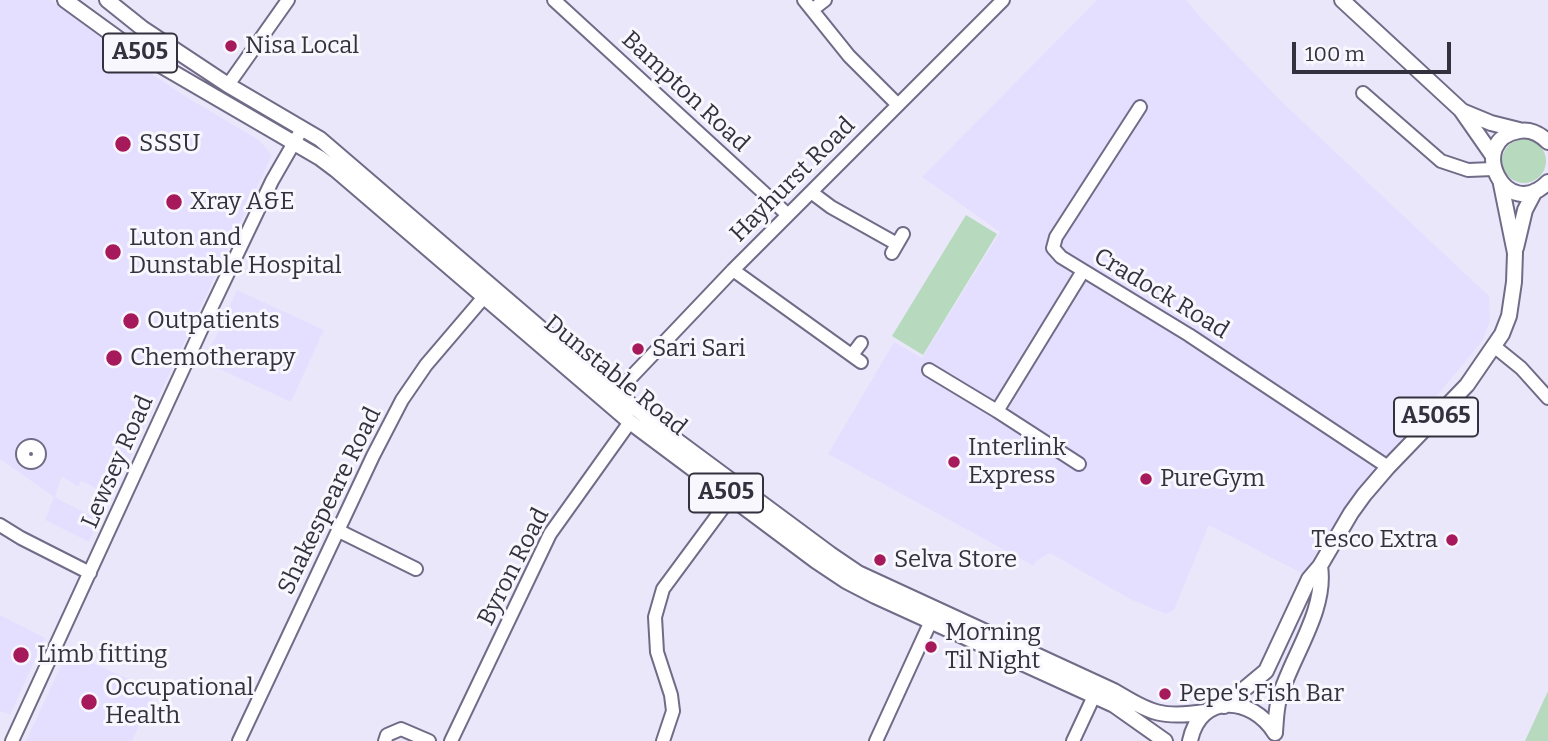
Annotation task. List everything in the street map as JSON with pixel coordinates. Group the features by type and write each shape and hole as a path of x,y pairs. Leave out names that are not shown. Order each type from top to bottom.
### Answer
{"main road":[{"name":"Dunstable Road","path":"65,0 131,48 336,170 630,422 846,581 1114,705 1165,741"},
{"name":"Dunstable Road","path":"107,0 142,28 228,85 302,127 672,438 858,573 1114,691 1142,708 1178,716 1205,712"},
{"name":"A5065","path":"1342,0 1461,110 1493,163 1501,184 1515,253"},
{"name":"A5065","path":"1461,110 1491,123 1538,133 1548,142"},
{"path":"1493,163 1502,139 1520,130"},
{"path":"1501,184 1517,192 1535,191 1548,182"},
{"name":"A5065","path":"1224,706 1266,671 1309,579 1320,566 1351,513 1388,467 1467,385 1495,347 1509,316 1515,253 1525,210 1535,191"},
{"name":"A5065","path":"1276,736 1278,701 1323,585 1320,566"},
{"name":"A505","path":"1205,712 1212,708 1240,704 1266,720 1276,736"},
{"path":"1190,741 1195,726 1205,712"}],"street":[{"path":"228,85 288,0"},
{"name":"Bampton Road","path":"554,0 788,215"},
{"path":"825,0 808,5 849,56 898,106"},
{"name":"Hayhurst Road","path":"616,393 733,270 1003,0"},
{"path":"1363,93 1441,162 1468,170 1493,163"},
{"name":"Cradock Road","path":"1140,107 1056,237 1054,248 1061,257 1256,377 1388,467"},
{"name":"Lewsey Road","path":"12,741 266,193 302,127"},
{"path":"811,192 831,207 897,244"},
{"path":"733,270 857,358 861,343"},
{"path":"997,411 1083,271"},
{"name":"Shakespeare Road","path":"239,741 402,400 426,365 484,297"},
{"path":"1495,347 1521,368 1548,398"},
{"path":"929,370 1079,464"},
{"name":"Byron Road","path":"452,741 550,534 630,422"},
{"path":"663,741 673,711 671,695 657,652 655,618 663,589 731,497"},
{"path":"0,526 90,573"},
{"path":"340,531 416,569"},
{"path":"876,741 931,621"},
{"path":"1073,741 1094,696"},
{"path":"385,741 387,736 401,729 429,741"}],"shaded area":[{"name":"Luton and Dunstable Hospital","path":"0,0 51,0 180,93 260,141 272,155 112,496 81,481 78,487 62,476 55,497 99,520 89,542 45,520 54,497 0,459"},
{"path":"1097,0 1186,0 1282,102 1489,296 1490,321 1483,340 1418,419 1416,426 1364,483 1303,574 1209,525 1174,610 1166,614 1130,599 1050,553 1036,561 1034,566 828,454 894,342 922,358 1000,232 922,177"},
{"name":"Luton and Dunstable Hospital","path":"237,290 324,330 291,402 204,362"},
{"path":"0,615 45,638 10,715 0,711"},
{"path":"67,652 156,691 132,741 26,741"}],"green space":[{"path":"1524,139 1540,145 1546,161 1540,177 1524,183 1508,177 1502,161 1508,145"},
{"path":"966,215 997,234 923,355 892,336"},
{"path":"1548,691 1548,741 1525,741"}],"place":[{"name":"Nisa Local","path":"231,46"},
{"name":"SSSU","path":"123,144"},
{"name":"Xray A&E","path":"174,202"},
{"name":"Luton and Dunstable Hospital","path":"113,252"},
{"name":"Outpatients","path":"131,321"},
{"name":"Sari Sari","path":"638,349"},
{"name":"Chemotherapy","path":"114,358"},
{"name":"Interlink Express","path":"954,462"},
{"name":"PureGym","path":"1146,479"},
{"name":"Tesco Extra","path":"1452,540"},
{"name":"Selva Store","path":"880,560"},
{"name":"Morning Til Night","path":"931,647"},
{"name":"Limb fitting","path":"21,655"},
{"name":"Pepe's Fish Bar","path":"1165,694"},
{"name":"Occupational Health","path":"89,702"}]}
